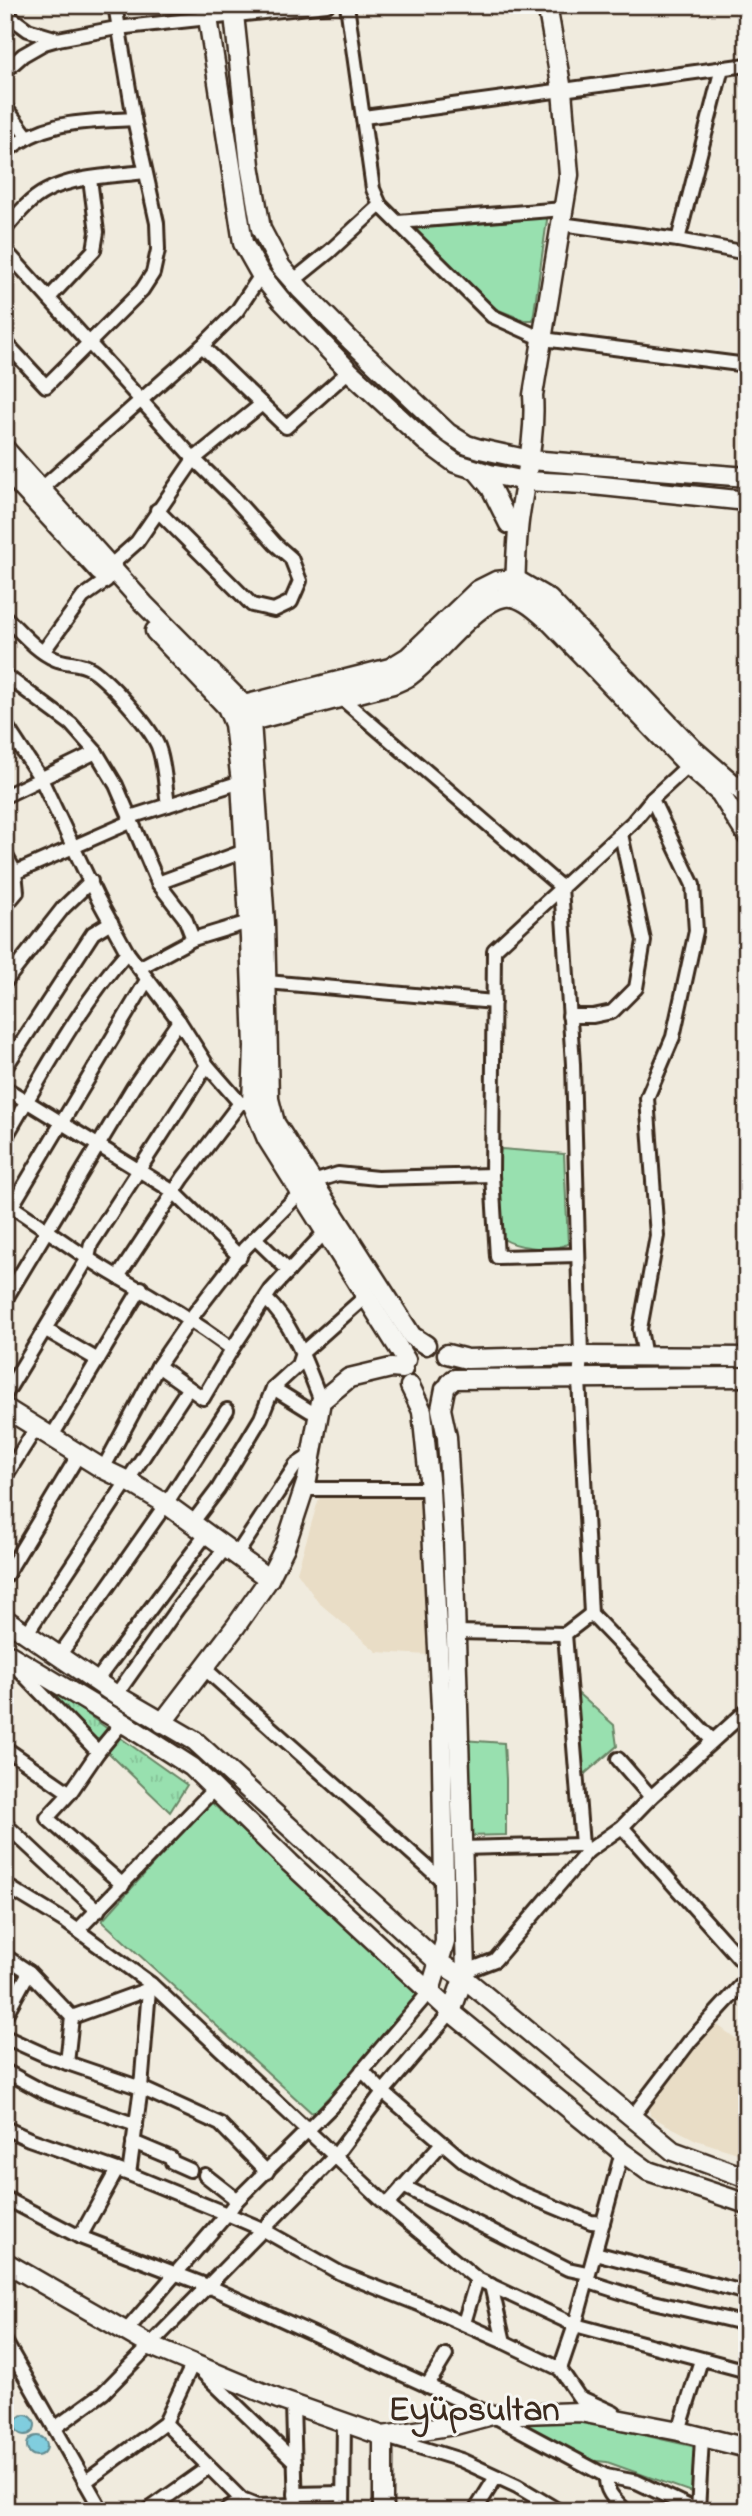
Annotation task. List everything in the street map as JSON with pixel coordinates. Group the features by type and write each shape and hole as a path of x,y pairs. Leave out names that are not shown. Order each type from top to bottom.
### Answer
{"street":[{"path":"5,342 46,386 142,290 153,273 158,250 156,223 134,119 115,5"},
{"path":"5,71 23,55 44,43 58,39 207,12 327,5"},
{"path":"347,5 373,189 380,205 492,316 543,338 747,365"},
{"path":"510,589 514,521 524,458 524,414 533,395 569,176 562,90 547,5"},
{"path":"234,10 256,209 261,229 270,247 293,281 351,341 448,433 480,449 524,458 747,477"},
{"path":"207,12 243,243 261,275 281,300 349,371 425,441 456,463 521,480 747,501"},
{"path":"5,13 28,30 58,39"},
{"path":"364,117 747,65"},
{"path":"678,240 722,68"},
{"path":"5,107 27,136"},
{"path":"5,152 27,136 46,127 67,122 134,119"},
{"path":"5,229 46,190 74,181 145,172"},
{"path":"49,298 94,250 97,232 90,179"},
{"path":"293,281 380,205"},
{"path":"398,222 563,217 747,253"},
{"path":"5,250 194,459 291,558 300,581 291,602 274,610 252,605 157,510"},
{"path":"42,488 202,346 237,311 261,275"},
{"path":"202,346 286,426 349,371"},
{"path":"43,652 82,597 108,573 151,525 157,510 194,459 262,404"},
{"path":"5,449 42,488 108,573"},
{"path":"5,469 108,573 144,604 243,714 265,923 269,1099 275,1123 325,1232 366,1296 415,1391 431,1395 454,1379 746,1378"},
{"path":"476,470 514,521"},
{"path":"514,521 529,499 551,482"},
{"path":"243,714 390,668 408,657 478,590 496,581 510,589 551,624 694,760 720,793 747,836"},
{"path":"243,714 340,697 393,684 409,676 484,607 510,589"},
{"path":"5,617 43,652 57,660 90,668 150,731 159,748 168,804"},
{"path":"5,675 71,724 96,752 116,785 158,883 185,918 193,939"},
{"path":"340,697 561,887 569,1016 581,1356 579,1379 591,1614 712,1740"},
{"path":"118,1277 174,1192 246,1103 254,1047 241,782 243,714"},
{"path":"5,724 41,779 71,846 127,952 207,1065 246,1103 267,1139 307,1188 412,1336 426,1345"},
{"path":"5,796 96,752"},
{"path":"694,760 747,796"},
{"path":"578,1255 497,1257 492,1175 494,950 634,822 652,799 694,760"},
{"path":"130,817 241,782"},
{"path":"645,1357 640,1329 657,1237 647,1098 673,1037 696,931 693,885 652,799"},
{"path":"10,874 128,823 130,817"},
{"path":"569,1016 593,1016 612,1012 636,988 644,941 621,834"},
{"path":"158,883 245,851"},
{"path":"5,855 16,892 5,906"},
{"path":"5,982 63,908 91,881"},
{"path":"5,1068 93,933 110,922"},
{"path":"139,968 193,939 249,922"},
{"path":"5,1138 76,1019 106,975 127,952"},
{"path":"147,980 62,1125 8,1205 118,1277 191,1318 232,1349"},
{"path":"267,982 494,1002"},
{"path":"5,1300 160,1045 178,1021"},
{"path":"5,1395 89,1258 91,1244 207,1065"},
{"path":"5,1088 174,1192 240,1257"},
{"path":"103,1469 158,1366 191,1318 255,1238 307,1188 338,1174 377,1178 492,1175"},
{"path":"158,1366 204,1398 232,1349 266,1299 325,1232"},
{"path":"255,1238 289,1271"},
{"path":"5,1477 44,1432 98,1360 141,1288"},
{"path":"97,1680 200,1528 218,1489 254,1430 273,1388 298,1365 302,1353 366,1296"},
{"path":"162,1723 270,1579 285,1547 304,1489 320,1406 302,1353 278,1310 266,1299"},
{"path":"46,1330 98,1360"},
{"path":"126,2331 228,2214 237,2200 307,2132 430,1991 445,1942 441,1708 430,1489 422,1411 406,1372 414,1349 426,1345 434,1346 447,1354 467,1359 581,1356 747,1357"},
{"path":"55,2428 103,2393 335,2156 383,2092 452,2012 465,1975 448,1450 441,1409 453,1368 447,1354"},
{"path":"273,1388 310,1411 320,1406 349,1378 391,1368 406,1372"},
{"path":"26,1633 188,1389"},
{"path":"5,1408 103,1469 166,1504 270,1579"},
{"path":"59,1656 166,1504 227,1410"},
{"path":"5,1577 79,1454"},
{"path":"116,1695 177,1609 232,1550 296,1465 311,1455"},
{"path":"304,1489 430,1489"},
{"path":"455,1632 565,1634 591,1614"},
{"path":"5,1619 116,1695 195,1741 438,1962 465,1975 673,2151 747,2178"},
{"path":"565,1634 585,1848"},
{"path":"10,1661 122,1723 192,1768 290,1863 452,2012 622,2152 648,2171 747,2204"},
{"path":"10,1661 97,1752"},
{"path":"204,1668 444,1882"},
{"path":"465,1975 495,1960 585,1848 622,1827 747,1710"},
{"path":"122,1723 97,1752 70,1793 47,1818 122,1885"},
{"path":"6,1750 70,1793"},
{"path":"618,1759 651,1797"},
{"path":"78,1930 214,1789"},
{"path":"5,1824 98,1911"},
{"path":"622,1827 747,1966"},
{"path":"461,1848 585,1848"},
{"path":"5,1885 78,1930 150,1987 387,2205 477,2279 575,2325 747,2371"},
{"path":"5,1956 29,1972 72,2017 67,2063"},
{"path":"5,2015 29,1972"},
{"path":"632,2117 690,2041 747,1979"},
{"path":"72,2017 150,1987"},
{"path":"80,2237 123,2172 133,2142 150,1987"},
{"path":"5,2037 67,2063 141,2088 219,2124 267,2172"},
{"path":"362,2070 383,2092 465,2162 514,2190 591,2222 603,2223"},
{"path":"5,2071 44,2092 136,2125"},
{"path":"5,2129 228,2214 262,2229 340,2273 464,2323 560,2370 579,2397 626,2420"},
{"path":"133,2142 171,2158 172,2162 190,2170"},
{"path":"387,2205 442,2143"},
{"path":"560,2370 575,2325 622,2152"},
{"path":"205,2175 237,2200"},
{"path":"402,2186 587,2277 645,2300 747,2324"},
{"path":"5,2198 80,2237 208,2286 492,2415 606,2476 637,2482 698,2511 702,2438"},
{"path":"595,2252 747,2293"},
{"path":"5,2262 151,2346 293,2404 461,2460 496,2477 537,2505 559,2511"},
{"path":"464,2323 477,2279"},
{"path":"491,2285 504,2342"},
{"path":"5,2341 102,2511"},
{"path":"427,2386 446,2355"},
{"path":"679,2431 701,2360"},
{"path":"85,2482 165,2423 193,2363"},
{"path":"193,2363 295,2462"},
{"path":"293,2404 295,2503"},
{"path":"383,2436 454,2425 492,2415 580,2412 679,2431 747,2448"},
{"path":"343,2511 344,2421"},
{"path":"165,2423 242,2505"},
{"path":"383,2436 386,2509"},
{"path":"147,2511 209,2467"},
{"path":"606,2476 605,2485 626,2511"},
{"path":"475,2511 496,2477"},
{"path":"225,2511 242,2505 295,2503 343,2493"}],"shaded area":[{"path":"319,1498 423,1498 428,1655 377,1652 318,1602 297,1572"},
{"path":"712,2021 742,2043 747,2042 747,2156 696,2140 650,2116 649,2109"}],"green space":[{"path":"548,213 533,320 524,320 496,309 407,226"},
{"path":"501,1149 564,1154 568,1244 552,1248 534,1248 502,1238 498,1171"},
{"path":"29,1676 46,1685 187,1785 170,1812"},
{"path":"572,1688 614,1725 617,1746 580,1778"},
{"path":"462,1740 504,1743 506,1835 466,1836"},
{"path":"210,1801 420,1997 313,2114 102,1921"},
{"path":"563,2417 696,2447 695,2490 691,2492 607,2462 586,2460 518,2422"}],"water":[{"path":"21,2415 29,2415 35,2425 29,2435 21,2435 15,2429 15,2421"},
{"path":"33,2436 41,2436 47,2446 41,2456 33,2456 27,2450 27,2442"}],"district":[{"name":"Eyüpsultan","path":"474,2408"}]}
